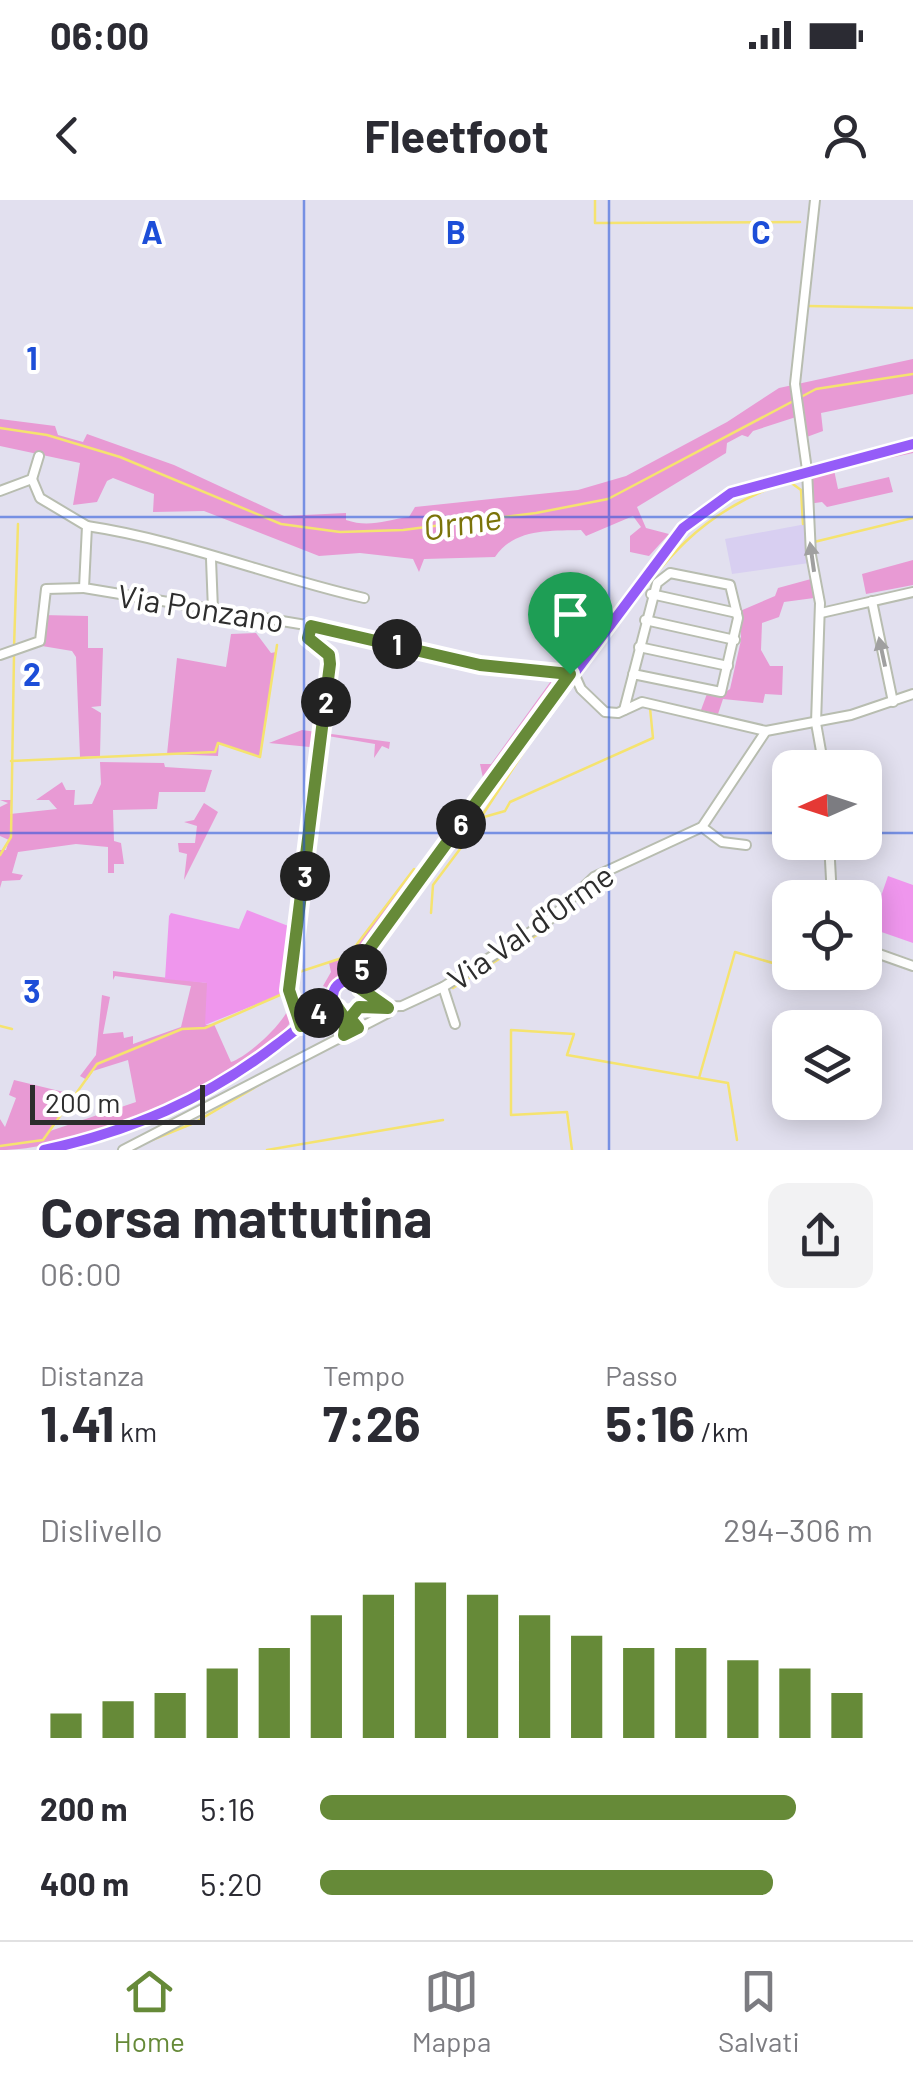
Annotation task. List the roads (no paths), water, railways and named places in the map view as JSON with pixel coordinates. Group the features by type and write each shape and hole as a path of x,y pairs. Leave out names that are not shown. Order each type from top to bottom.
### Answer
{"main road":[{"path":"44,1150 87,1141 174,1110 248,1067 313,1016 370,948 683,528 732,492 913,444"},
{"path":"313,1016 339,1008 356,1009 362,990 363,964 370,948"},
{"path":"344,982 362,990"},
{"path":"333,992 339,1008"}],"street":[{"path":"815,200 795,384 807,470 808,530 821,612 816,723 821,750"},
{"path":"40,456 32,479 40,498 87,526 142,535 211,558 364,598"},
{"path":"0,491 32,479"},
{"name":"Via Ponzano","path":"87,526 84,588 311,626 480,665 572,672"},
{"path":"211,558 213,610"},
{"path":"621,711 651,594 670,572 730,585 737,612 735,640 722,692 633,674"},
{"path":"0,655 40,641 46,589 84,588"},
{"path":"821,612 913,592"},
{"path":"651,594 737,612"},
{"path":"872,601 893,702"},
{"path":"645,620 735,640"},
{"path":"301,1026 289,990 330,664 329,655 308,638 311,626"},
{"path":"639,647 728,666"},
{"path":"572,672 594,704 621,711 642,702 766,731 816,723 913,694"},
{"path":"746,844 722,842 702,827 766,731"},
{"name":"Via Val d'Orme","path":"123,1150 388,1010 444,987 548,921 594,877 702,827"},
{"path":"882,955 913,966"},
{"path":"444,987 455,1024"},
{"path":"362,990 388,1010"},
{"path":"339,1008 346,1020 344,1035"},
{"path":"356,1009 351,1022 358,1028"},
{"name":"Via Val d'Orme","path":"356,1009 388,1010"}],"waterway":[{"path":"595,200 595,223 800,222"},
{"path":"808,306 913,308"},
{"name":"Orme","path":"0,428 47,435 120,457 281,524 340,532 403,530 536,513 608,499 816,389 913,374"},
{"path":"790,482 801,490 803,524"},
{"path":"611,632 681,546 721,513 773,487"},
{"path":"814,542 913,518"},
{"path":"14,648 18,524"},
{"path":"11,761 215,752 218,743 260,757 277,645"},
{"path":"0,855 11,837 14,656"},
{"path":"431,913 433,885 484,817 505,811 510,802 653,738 650,708"},
{"path":"474,828 538,730"},
{"path":"293,974 348,956 414,869 422,874"},
{"path":"556,920 570,907"},
{"path":"453,988 551,926"},
{"path":"699,1078 735,952 772,963"},
{"path":"0,1146 43,1140 97,1064 182,1029 205,1028 287,992"},
{"path":"0,1026 12,1029"},
{"path":"572,1150 567,1112 511,1115 511,1030 574,1034 567,1055 728,1083 737,1140"},
{"path":"137,1146 194,1123 276,1075"},
{"path":"267,1150 443,1120"}]}
